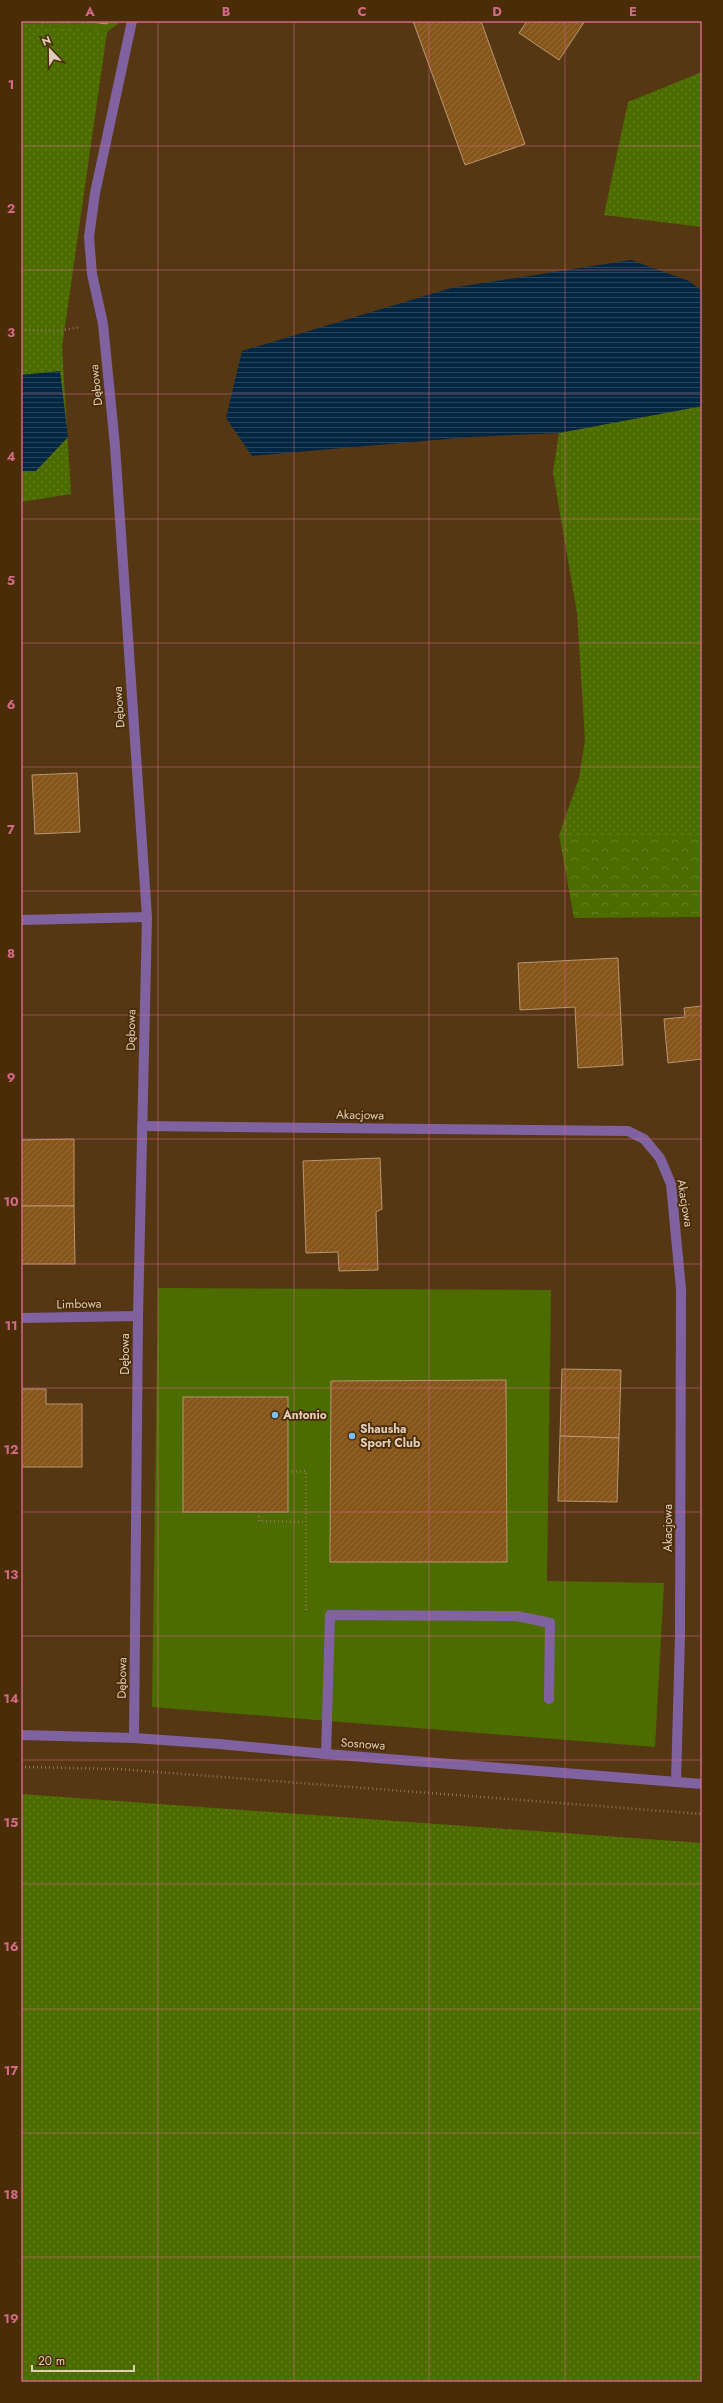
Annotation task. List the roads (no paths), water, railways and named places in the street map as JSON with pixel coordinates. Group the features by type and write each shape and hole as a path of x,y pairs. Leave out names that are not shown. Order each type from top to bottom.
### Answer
{"street":[{"name":"Dębowa","path":"132,21 95,193 89,237 92,274 103,324 116,462 147,918 138,1316 134,1738"},
{"path":"21,920 147,918"},
{"name":"Akacjowa","path":"142,1126 628,1131 644,1139 660,1158 671,1184 681,1289 680,1619 676,1782"},
{"name":"Limbowa","path":"21,1318 138,1316"},
{"path":"326,1754 330,1615 517,1616 550,1623 549,1699"},
{"name":"Sosnowa","path":"21,1735 134,1738 702,1784"}],"water":[{"path":"631,260 689,281 702,291 702,406 559,433 470,437 252,456 226,418 242,351 451,288"},
{"path":"60,371 68,437 36,471 21,471 21,375"}],"place":[{"name":"Antonio","path":"275,1415"},
{"name":"Shausha Sport Club","path":"352,1436"}]}
